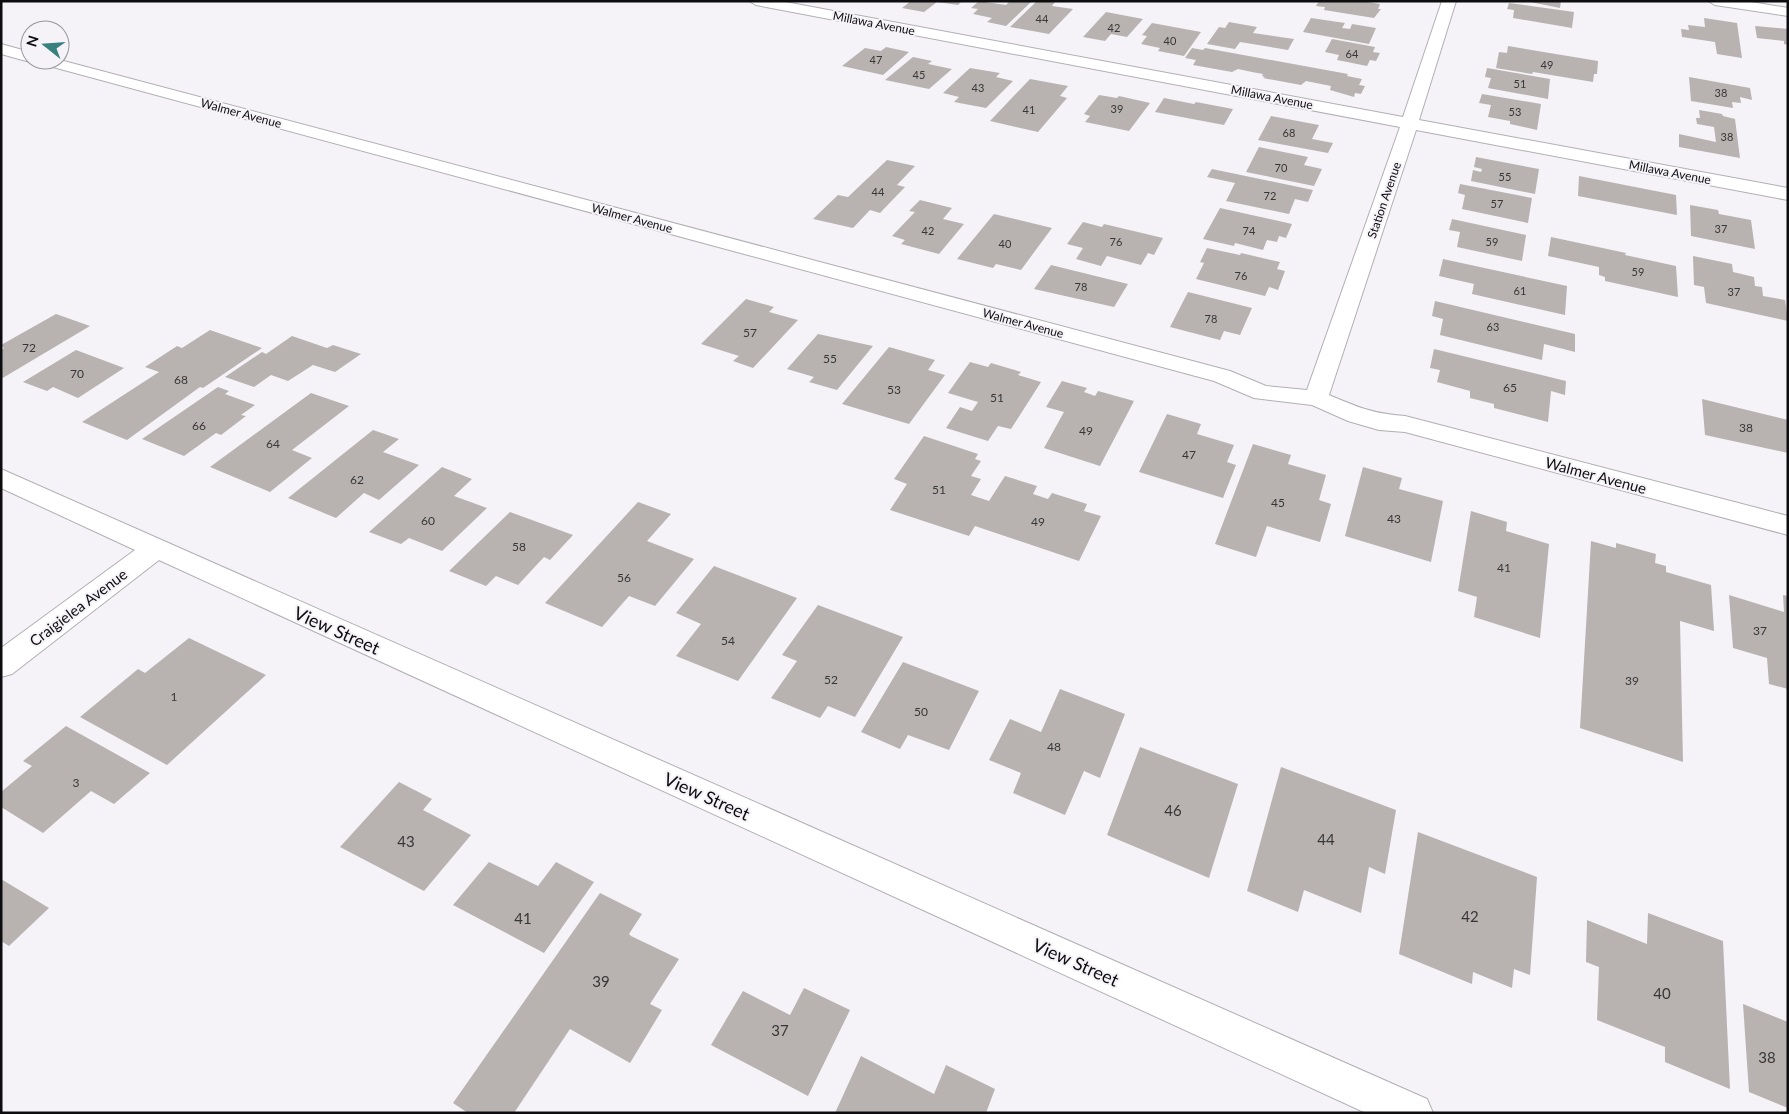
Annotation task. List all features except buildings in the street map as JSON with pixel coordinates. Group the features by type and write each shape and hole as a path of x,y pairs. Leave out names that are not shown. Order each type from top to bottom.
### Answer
{"street":[{"name":"Millawa Avenue","path":"756,1 1788,194"},
{"name":"Station Avenue","path":"1319,391 1410,123 1449,1"},
{"path":"1715,1 1788,12"},
{"path":"1,49 20,54"},
{"name":"Walmer Avenue","path":"70,67 1222,376 1262,392 1319,391 1364,418 1379,422 1405,424 1788,526"},
{"name":"View Street","path":"1,478 1413,1113"},
{"name":"Craigielea Avenue","path":"1,665 156,548"}]}
